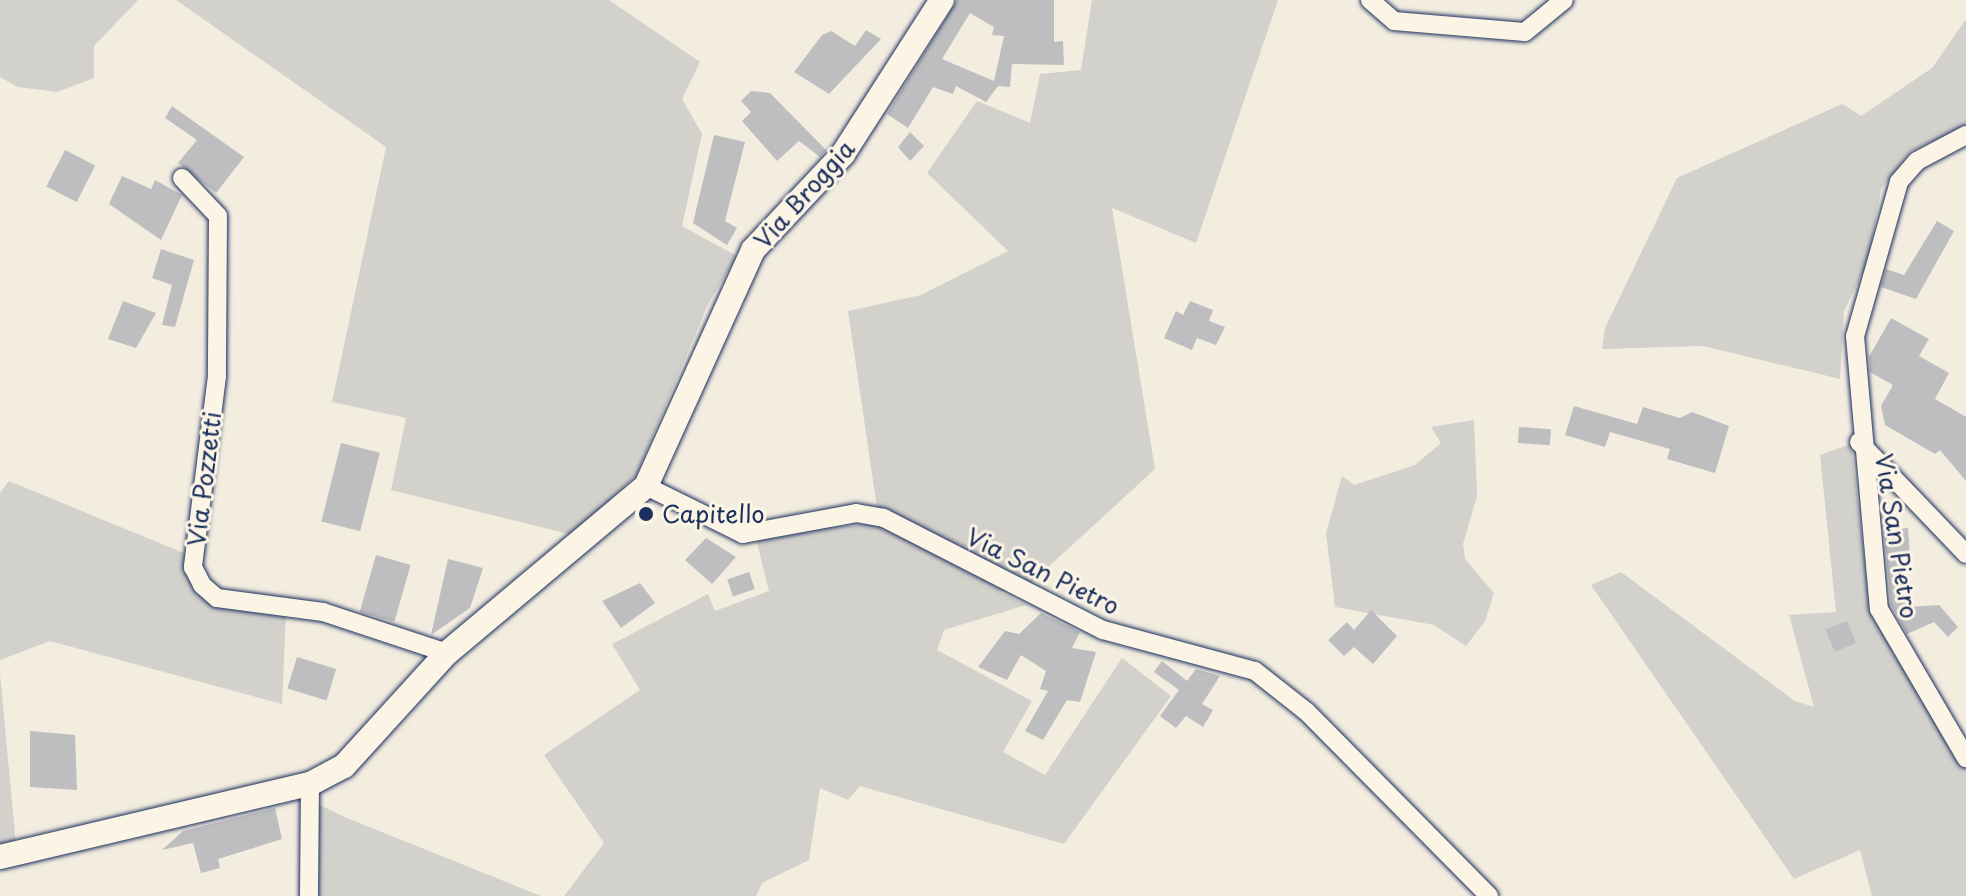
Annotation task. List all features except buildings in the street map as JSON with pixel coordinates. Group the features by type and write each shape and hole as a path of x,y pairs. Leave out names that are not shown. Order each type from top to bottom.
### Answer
{"street":[{"name":"Via Broggia","path":"646,486 695,365 753,250 843,154 942,0"},
{"path":"1370,0 1394,21 1525,32 1564,0"},
{"name":"Via San Pietro","path":"1966,135 1917,161 1899,182 1855,336 1859,442 1879,609 1966,758"},
{"name":"Via Pozzetti","path":"182,178 218,216 217,376 193,567 202,585 217,598 323,612 447,653"},
{"path":"1859,442 1966,554"},
{"path":"0,857 310,784 344,766 447,653 646,486"},
{"name":"Via San Pietro","path":"646,486 743,534 856,513 884,518 1103,630 1255,671 1307,712 1489,896"},
{"path":"309,896 310,784"}],"shaded area":[{"path":"0,0 138,0 94,46 94,78 57,92 18,87 0,77"},
{"path":"176,0 609,0 700,62 682,99 702,134 682,226 737,256 708,304 637,474 573,535 391,490 406,418 332,402 386,147"},
{"path":"1092,0 1278,0 1196,243 1112,208 1155,469 1020,593 998,591 1026,605 944,630 937,650 1032,701 1003,752 1045,775 1122,658 1171,696 1064,844 860,786 848,800 820,788 809,860 762,883 756,896 564,896 604,843 544,755 640,690 612,644 708,594 715,611 769,591 755,535 867,524 877,508 848,311 921,295 1008,251 927,173 977,101 1030,123 1040,74 1081,70"},
{"path":"1966,19 1966,126 1911,151 1881,189 1868,262 1844,311 1840,379 1703,346 1602,349 1605,328 1677,178 1842,104 1861,116 1932,68"},
{"path":"1474,420 1477,496 1463,544 1465,559 1494,593 1485,621 1466,646 1434,625 1335,607 1326,533 1342,476 1354,485 1415,465 1441,443 1431,427"},
{"path":"1851,444 1871,615 1966,767 1966,896 1872,896 1860,850 1794,879 1591,585 1621,572 1795,701 1814,707 1789,615 1836,612 1820,455"},
{"path":"9,481 191,556 208,593 286,613 282,704 50,641 0,660 0,493"},
{"path":"0,674 16,844 0,849"},
{"path":"311,801 347,818 541,896 315,896"}],"place":[{"name":"Capitello","path":"646,514"}]}
